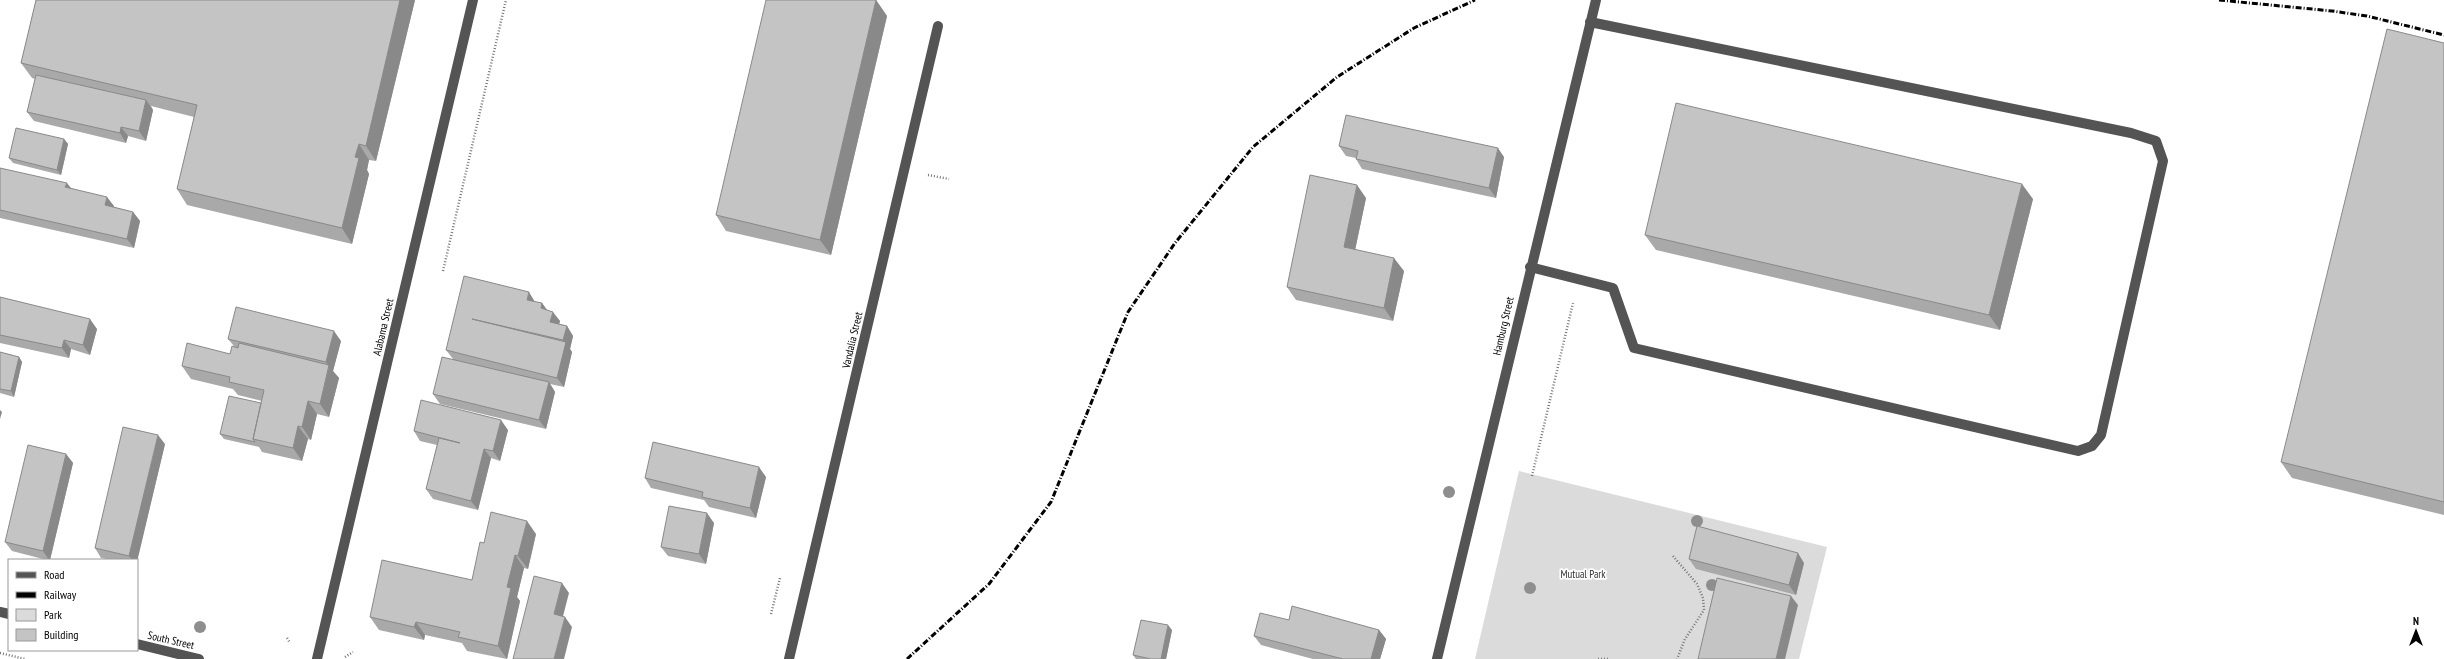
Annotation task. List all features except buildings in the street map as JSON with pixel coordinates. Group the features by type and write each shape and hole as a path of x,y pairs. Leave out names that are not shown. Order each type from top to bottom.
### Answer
{"street":[{"name":"Alabama Street","path":"317,659 473,0"},
{"name":"Hamburg Street","path":"1437,659 1530,267 1596,0"},
{"path":"1530,267 1612,288 1634,348 2078,451 2092,446 2101,435 2163,161 2156,142 2131,133 1590,22"},
{"name":"Vandalia Street","path":"789,659 938,26"},
{"name":"South Street","path":"138,644 199,659"}],"path":[{"path":"443,271 506,0"},
{"path":"928,175 949,179"},
{"path":"1532,476 1578,280"},
{"path":"1673,556 1697,584 1703,598 1704,610 1685,639 1677,659"},
{"path":"771,614 780,578"},
{"path":"287,638 290,643"},
{"path":"345,657 353,652"},
{"path":"0,653 25,659"},
{"path":"1598,659 1608,659"}],"green space":[{"name":"Mutual Park","path":"1519,471 1827,547 1799,659 1475,659"}],"railway":[{"path":"907,659 989,584 1051,502 1128,312 1175,243 1253,147 1337,77 1414,28 1475,0"},
{"path":"2219,0 2332,11 2367,16 2444,35"}]}
